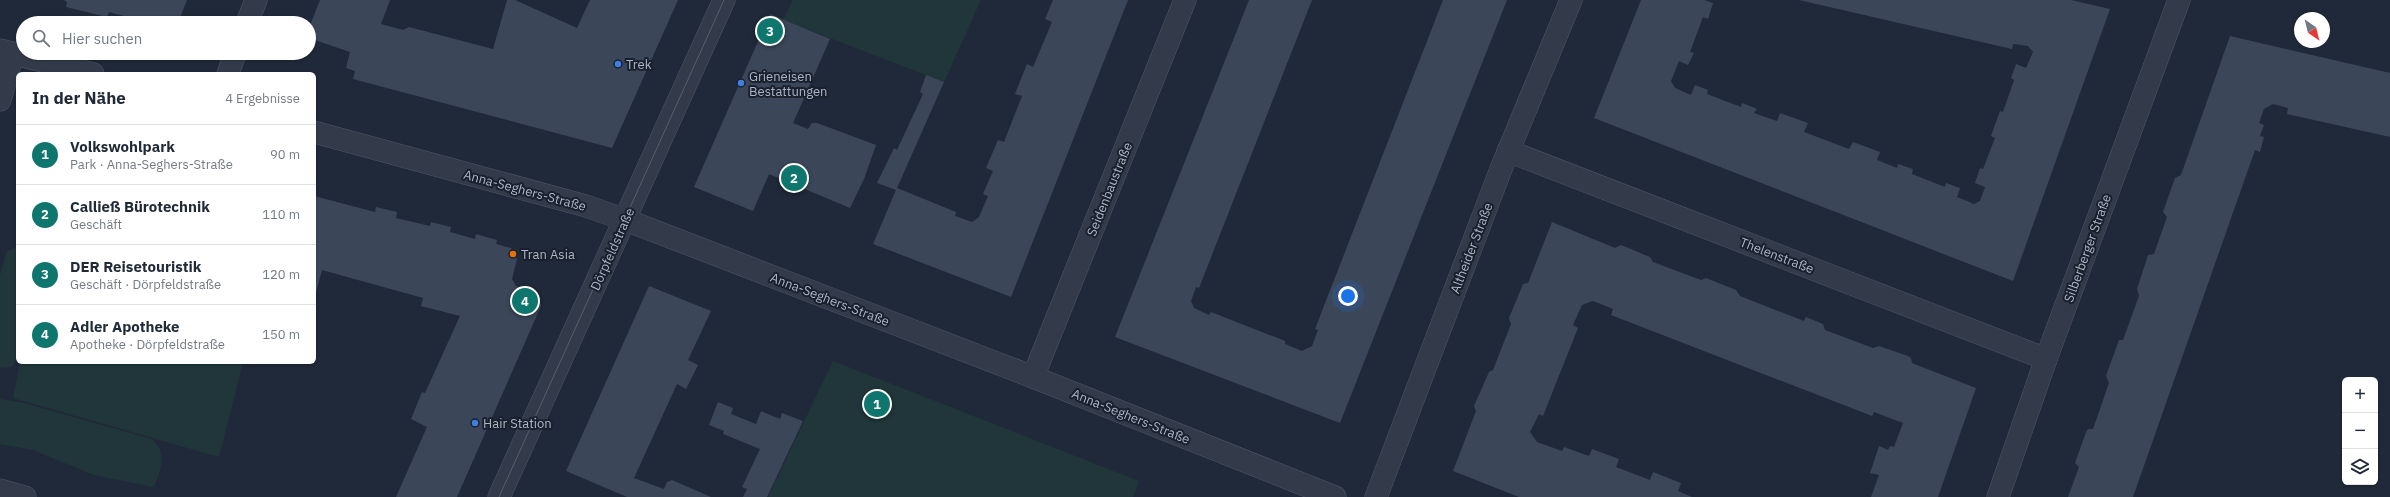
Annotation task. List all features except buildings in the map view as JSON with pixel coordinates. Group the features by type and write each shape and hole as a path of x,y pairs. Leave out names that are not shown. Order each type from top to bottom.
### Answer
{"street":[{"path":"250,16 256,0"},
{"name":"Dörpfeldstraße","path":"499,497 626,220 724,0"},
{"name":"Seidenbaustraße","path":"1033,377 1185,0"},
{"name":"Altheider Straße","path":"1376,497 1508,151 1571,0"},
{"name":"Silberberger Straße","path":"1998,497 2046,359 2179,0"},
{"path":"0,100 7,51"},
{"path":"41,60 86,72"},
{"path":"229,72 233,60"},
{"name":"Anna-Seghers-Straße","path":"316,133 586,206 626,220 1033,377 1335,497"},
{"name":"Thelenstraße","path":"1508,151 2046,359"},
{"path":"0,490 25,497"}],"green space":[{"path":"793,0 981,0 944,82 783,20"},
{"path":"16,248 16,361 11,367 0,368 0,275 7,251"},
{"path":"833,361 1139,481 1133,497 768,497"},
{"path":"20,364 242,364 219,457 13,398"},
{"path":"0,399 24,403 152,439 160,450 162,456 161,468 154,487 94,475 33,450 0,444"}],"tram line":[{"path":"499,497 724,0"}],"place":[{"name":"DER Reisetouristik","path":"770,31"},
{"name":"Trek","path":"618,64"},
{"name":"Grieneisen Bestattungen","path":"741,83"},
{"name":"Calließ Bürotechnik","path":"794,178"},
{"name":"Tran Asia","path":"513,254"},
{"name":"Adler Apotheke","path":"525,301"},
{"name":"Volkswohlpark","path":"877,404"},
{"name":"Hair Station","path":"475,423"}]}
